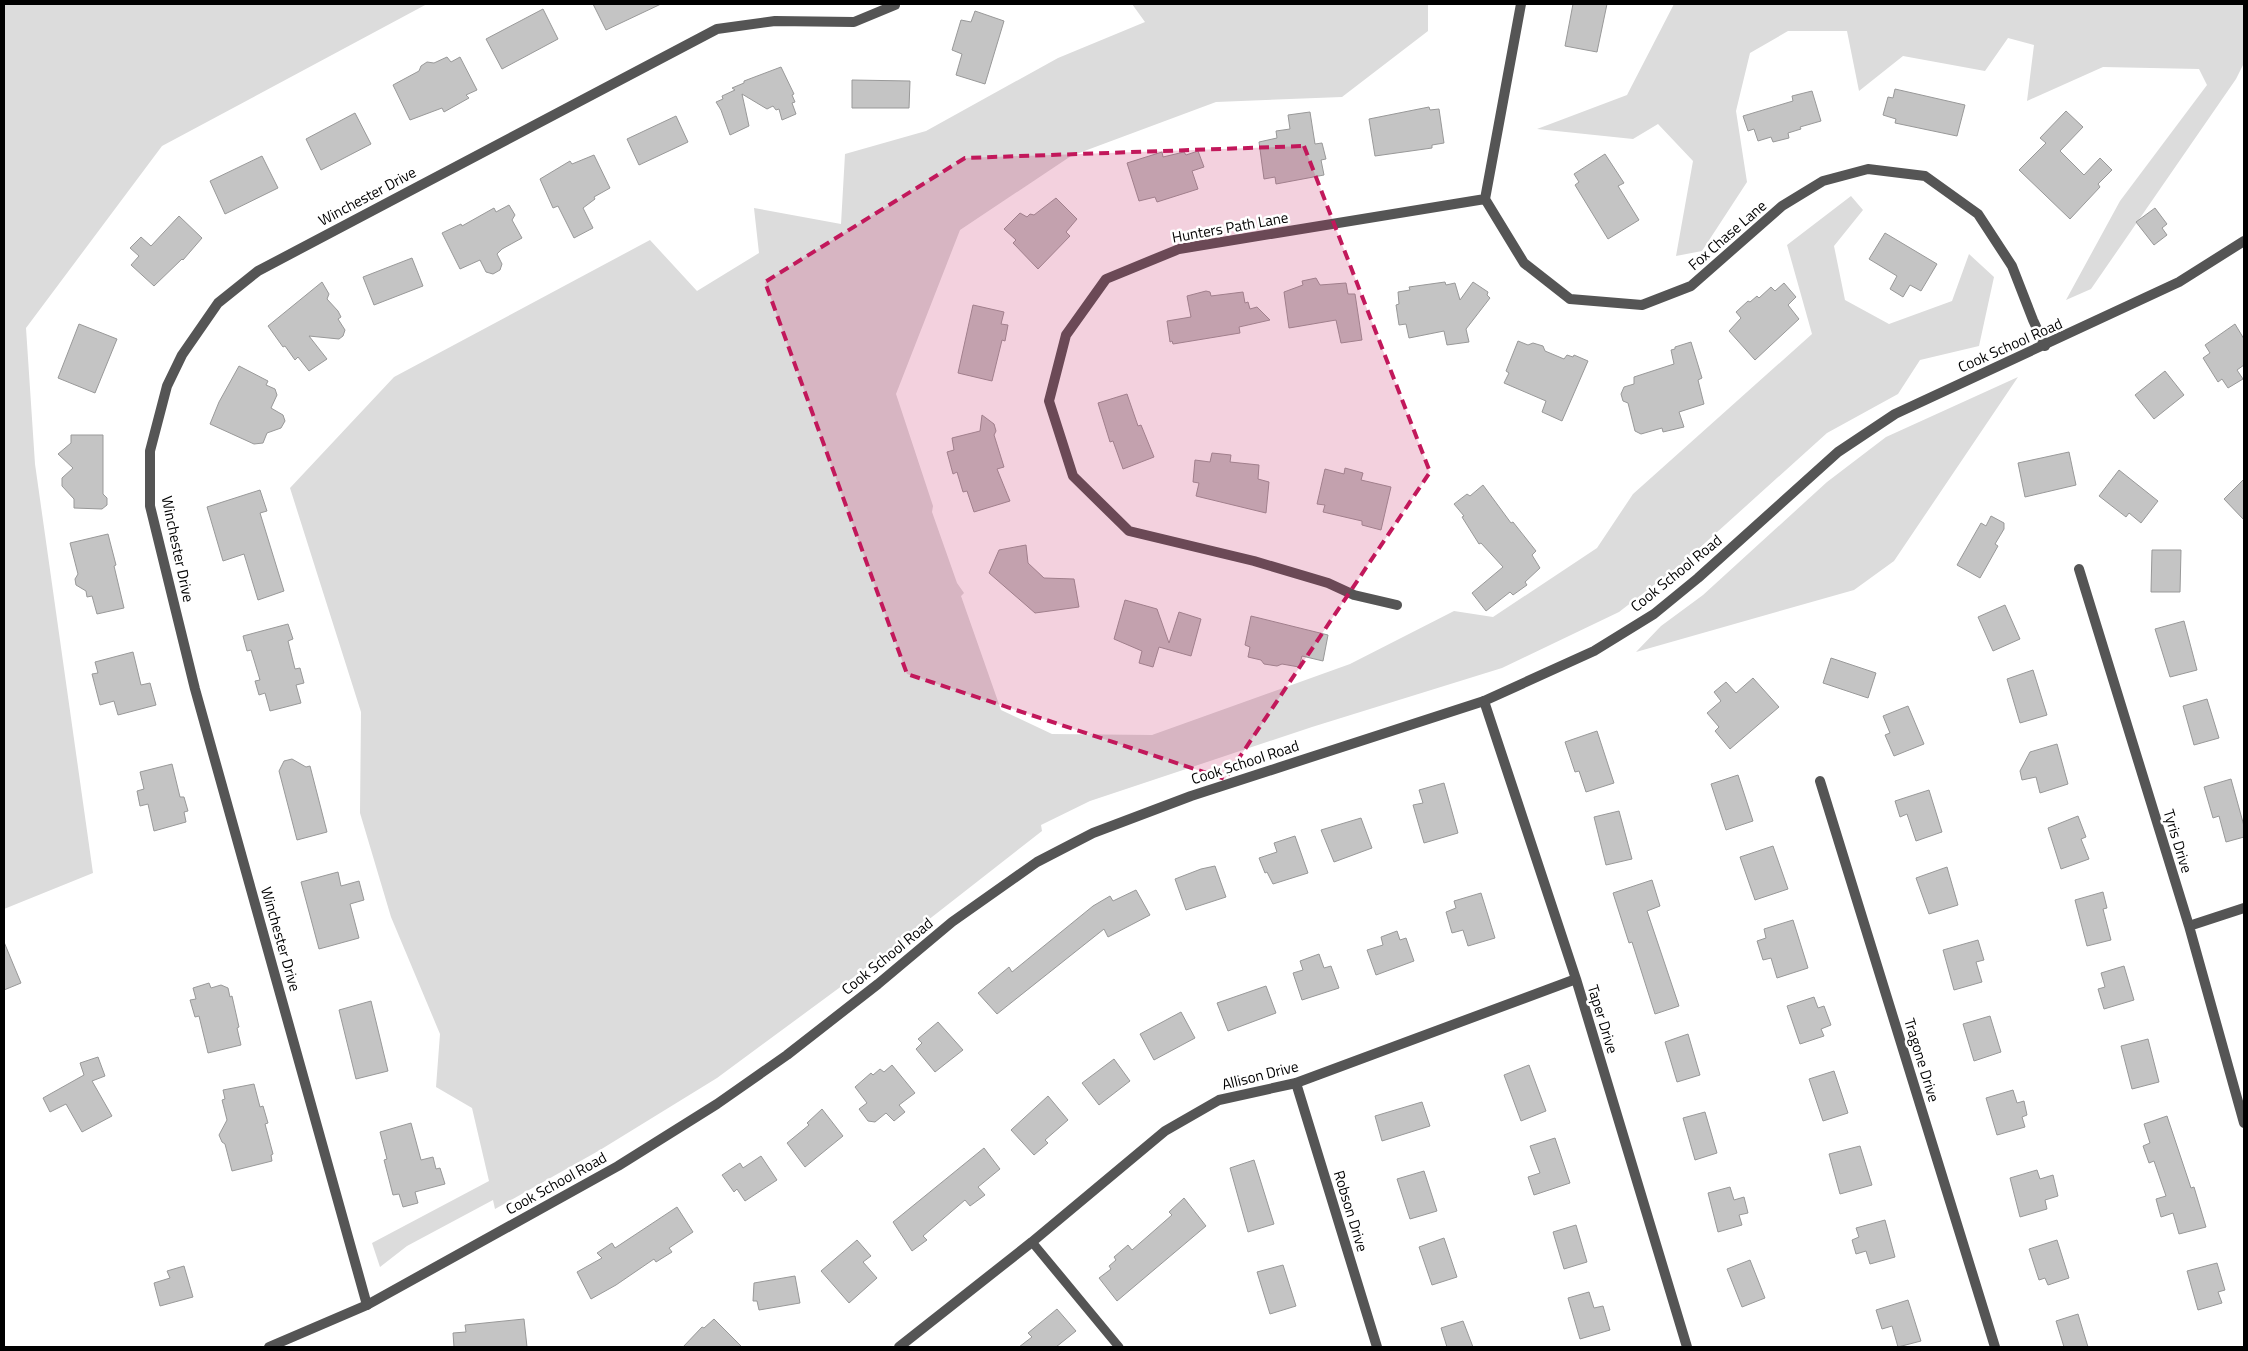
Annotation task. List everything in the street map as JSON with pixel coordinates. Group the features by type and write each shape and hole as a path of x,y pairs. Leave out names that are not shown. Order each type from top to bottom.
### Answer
{"street":[{"path":"1485,199 1521,4"},
{"name":"Winchester Drive","path":"367,1305 195,689 150,506 150,451 167,386 182,355 218,303 258,271 708,33 717,29 775,21 854,22 895,6"},
{"name":"Fox Chase Lane","path":"1485,199 1524,263 1570,299 1642,306 1691,286 1782,206 1823,181 1868,169 1925,176 1978,214 2012,266 2032,320 2045,346"},
{"name":"Hunters Path Lane","path":"1397,605 1354,595 1328,583 1254,561 1129,531 1073,476 1049,401 1066,335 1106,279 1179,249 1485,199"},
{"name":"Cook School Road","path":"269,1347 367,1305 618,1166 717,1104 788,1055 878,984 952,922 1037,862 1092,833 1191,796 1484,702 1594,650 1654,614 1698,578 1838,452 1895,414 2180,282 2244,241"},
{"name":"Tyris Drive","path":"2078,569 2189,926 2244,1123"},
{"name":"Taper Drive","path":"1484,702 1576,979 1688,1347"},
{"name":"Tragone Drive","path":"1820,781 1995,1347"},
{"path":"2189,926 2244,908"},
{"name":"Allison Drive","path":"899,1347 1032,1242 1165,1131 1219,1100 1296,1083 1576,979"},
{"name":"Robson Drive","path":"1296,1083 1378,1347"}],"lane":[{"path":"1032,1242 1119,1347"}],"highlighted area":[{"path":"1304,146 1430,472 1225,779 907,674 765,282 965,158"}],"shaded area":[{"path":"4,4 427,4 162,146 26,328 35,464 93,873 4,909"},
{"path":"1132,4 1428,4 1428,31 1342,97 1216,102 1071,156 960,230 896,394 933,506 932,512 957,583 964,593 961,596 1001,710 1052,734 1152,735 1350,664 1454,611 1493,617 1597,548 1633,494 1812,334 1787,245 1851,196 1863,210 1834,246 1845,300 1889,324 1952,301 1969,254 1994,277 1979,346 1920,360 1898,394 1827,433 1685,561 1619,612 1502,668 1312,727 1090,801 1041,825 1042,831 877,960 717,1078 600,1150 495,1209 493,1200 407,1246 380,1267 372,1243 489,1181 472,1108 436,1087 440,1034 391,917 360,813 361,712 290,488 394,377 650,240 697,291 759,253 754,208 841,224 845,154 926,131 1058,58 1145,22"},
{"path":"1674,4 2244,4 2244,63 2236,79 2091,289 2066,300 2120,201 2207,85 2199,69 2103,67 2027,101 2034,45 2008,38 1985,71 1903,56 1859,91 1847,31 1788,31 1750,53 1736,111 1747,182 1702,251 1676,256 1693,161 1658,124 1633,139 1537,129 1627,95"},
{"path":"2018,377 1894,561 1854,590 1636,652 1661,626 1703,595 1827,482 1886,437"}],"building":[{"path":"593,4 661,4 606,30"},
{"path":"1573,4 1607,4 1597,52 1565,46"},
{"path":"543,9 558,39 502,69 486,39"},
{"path":"975,11 1004,21 985,84 956,75 962,54 952,50 961,20 971,22"},
{"path":"447,57 451,62 460,57 477,90 466,95 469,98 444,112 442,108 410,120 393,85 419,71 421,66 427,62 434,63"},
{"path":"781,67 794,94 792,95 795,102 792,103 796,114 782,120 779,109 776,110 773,106 767,109 742,94 749,126 730,135 716,102 723,99 722,96 735,90 732,88 744,83 744,81"},
{"path":"852,80 910,81 909,108 852,108"},
{"path":"1895,89 1965,105 1957,136 1895,123 1896,119 1883,115 1888,97 1893,98"},
{"path":"1812,91 1821,121 1800,127 1801,129 1788,133 1789,138 1773,142 1771,137 1758,141 1754,129 1748,131 1743,116 1793,101 1792,96"},
{"path":"1429,107 1430,110 1439,109 1444,143 1432,145 1432,148 1375,156 1369,119"},
{"path":"2066,111 2083,127 2060,151 2084,175 2100,158 2112,170 2098,184 2100,187 2070,219 2019,170 2046,143 2040,138"},
{"path":"1310,112 1315,144 1322,143 1326,159 1321,160 1324,175 1276,184 1275,177 1264,179 1259,142 1277,138 1276,131 1290,129 1288,115"},
{"path":"355,113 371,144 321,170 306,139"},
{"path":"676,116 688,142 639,165 627,139"},
{"path":"1198,151 1204,167 1192,171 1198,189 1157,202 1155,197 1139,201 1127,163 1162,152 1163,157 1184,152 1186,155"},
{"path":"1605,154 1624,183 1618,186 1639,220 1608,239 1575,185 1579,182 1574,174"},
{"path":"594,155 610,188 594,197 595,199 583,208 593,228 574,238 558,206 553,208 540,179 570,161 572,164"},
{"path":"262,156 278,188 225,214 210,181"},
{"path":"1056,198 1077,219 1066,232 1070,236 1038,269 1013,243 1016,240 1004,229 1020,213 1027,217 1030,214 1034,215"},
{"path":"509,205 515,215 512,220 522,238 502,249 497,254 502,264 500,270 493,274 486,272 480,260 460,269 442,233 461,224 462,226 494,208 496,212"},
{"path":"2155,208 2167,224 2162,228 2167,235 2154,245 2136,222"},
{"path":"179,216 202,238 183,260 154,286 131,265 139,256 130,248 141,237 151,246"},
{"path":"1885,233 1937,264 1921,291 1910,285 1903,297 1890,289 1897,276 1869,259"},
{"path":"412,258 423,286 374,305 363,277"},
{"path":"1316,278 1320,285 1346,283 1348,294 1355,294 1362,340 1341,343 1336,320 1289,328 1284,292 1303,285 1302,281"},
{"path":"322,282 329,294 327,299 338,311 341,317 338,319 345,330 343,336 339,339 309,336 327,359 309,371 298,357 295,360 285,346 283,347 268,326"},
{"path":"1445,282 1446,285 1455,283 1460,300 1473,282 1488,292 1487,295 1490,298 1466,329 1469,342 1447,345 1444,331 1409,338 1406,324 1399,325 1396,305 1399,304 1398,292 1410,290 1409,287"},
{"path":"1784,283 1796,297 1788,305 1799,319 1755,360 1729,331 1741,318 1736,312 1748,301 1750,302 1757,296 1759,298 1771,287 1775,291"},
{"path":"1206,291 1210,292 1211,296 1243,292 1245,303 1248,302 1250,309 1257,307 1270,320 1239,327 1240,333 1173,344 1172,341 1170,342 1167,321 1191,317 1187,296"},
{"path":"973,305 1004,312 1001,324 1008,325 1005,341 1002,340 992,381 958,373"},
{"path":"79,324 117,339 95,393 58,378"},
{"path":"2235,324 2244,339 2244,365 2237,370 2243,379 2228,388 2222,379 2218,382 2203,358 2210,353 2205,345"},
{"path":"1518,341 1528,345 1533,343 1543,346 1545,351 1564,359 1567,355 1573,357 1574,355 1588,361 1562,421 1542,412 1546,401 1504,383 1509,373 1506,371"},
{"path":"1691,342 1702,378 1698,380 1704,404 1679,412 1684,427 1663,432 1662,428 1641,434 1635,431 1628,403 1623,401 1621,394 1624,387 1634,384 1634,377 1674,364 1671,350"},
{"path":"239,366 268,381 266,385 275,389 277,395 271,408 283,415 285,421 281,428 267,433 263,443 254,444 210,424 219,402"},
{"path":"2165,371 2184,395 2154,419 2135,395"},
{"path":"1127,394 1138,426 1141,425 1154,457 1123,469 1113,441 1110,442 1098,403"},
{"path":"982,415 994,424 996,431 994,435 1004,467 997,469 1010,501 974,512 967,491 963,492 957,472 953,474 947,452 954,450 952,438 980,431"},
{"path":"71,435 103,435 103,494 107,498 107,505 102,509 74,508 74,499 62,486 62,478 73,468 58,454 71,443"},
{"path":"2069,452 2076,485 2025,497 2018,463"},
{"path":"1212,453 1231,455 1230,462 1259,465 1258,479 1269,482 1266,513 1196,496 1199,483 1193,482 1195,460 1210,462"},
{"path":"1345,468 1363,473 1361,480 1391,487 1381,530 1362,525 1362,521 1323,512 1325,505 1317,504 1325,469 1344,474"},
{"path":"2119,470 2158,501 2141,523 2129,513 2126,517 2099,496"},
{"path":"2244,479 2244,520 2224,499"},
{"path":"1483,485 1511,523 1513,522 1536,551 1532,555 1540,568 1525,582 1527,585 1513,595 1510,592 1486,611 1472,593 1503,567 1481,543 1479,544 1462,517 1464,516 1454,504 1467,494 1470,496"},
{"path":"260,490 267,511 260,513 284,591 258,600 244,554 223,561 207,507"},
{"path":"1991,516 2004,523 2004,529 1995,544 1998,546 1980,578 1957,565 1981,523 1986,526"},
{"path":"108,534 124,608 97,614 92,596 87,597 86,591 76,585 75,579 78,574 70,543"},
{"path":"1026,545 1028,563 1044,578 1074,579 1079,607 1035,613 989,573 999,550"},
{"path":"2152,550 2181,550 2180,592 2151,592"},
{"path":"1125,600 1157,609 1169,643 1179,612 1201,619 1191,656 1159,647 1153,667 1139,663 1142,651 1114,639"},
{"path":"2005,605 2020,639 1993,651 1978,617"},
{"path":"1251,616 1328,635 1323,661 1302,656 1299,667 1282,664 1277,666 1264,664 1261,660 1248,657 1250,647 1245,645"},
{"path":"2184,621 2197,670 2170,677 2155,629"},
{"path":"288,624 293,639 288,641 295,669 300,668 304,683 296,685 301,703 270,711 265,693 259,695 255,681 260,680 251,650 247,651 243,636"},
{"path":"133,652 141,685 150,683 156,705 118,715 114,701 100,705 92,674 98,673 95,662"},
{"path":"1831,658 1876,673 1868,698 1823,683"},
{"path":"2033,670 2047,715 2020,723 2007,679"},
{"path":"1753,678 1779,707 1730,749 1715,731 1719,727 1707,713 1721,701 1714,692 1726,682 1736,693"},
{"path":"2207,699 2219,738 2194,745 2183,706"},
{"path":"1908,706 1924,744 1894,756 1885,735 1890,733 1883,716"},
{"path":"1597,731 1614,783 1586,792 1579,771 1575,772 1565,742"},
{"path":"2057,744 2068,784 2040,793 2036,777 2022,780 2020,771 2030,752"},
{"path":"292,759 306,767 310,766 327,832 297,840 279,771 284,761"},
{"path":"172,764 180,797 184,797 188,811 184,812 186,822 154,831 148,804 140,806 137,791 144,789 140,772"},
{"path":"1738,775 1753,821 1726,830 1711,784"},
{"path":"2231,779 2244,826 2244,837 2226,842 2219,816 2213,818 2204,787"},
{"path":"1444,783 1458,833 1424,843 1413,805 1423,803 1419,790"},
{"path":"1929,790 1942,832 1916,841 1907,814 1900,817 1895,801"},
{"path":"1619,811 1632,859 1606,865 1594,817"},
{"path":"2078,816 2086,837 2081,839 2089,859 2061,869 2048,828"},
{"path":"1361,818 1372,848 1334,862 1321,830"},
{"path":"1295,836 1308,873 1273,884 1267,872 1265,873 1259,858 1277,852 1274,843"},
{"path":"1773,846 1788,889 1755,900 1740,857"},
{"path":"1215,866 1226,897 1186,910 1175,879"},
{"path":"1947,867 1958,905 1929,914 1916,878"},
{"path":"338,872 341,886 359,881 364,900 350,904 359,938 319,949 301,882"},
{"path":"1652,880 1660,906 1647,911 1679,1006 1655,1014 1632,942 1629,943 1613,893"},
{"path":"1136,890 1150,915 1108,937 1104,929 997,1014 978,993 1009,967 1012,972 1093,906 1110,896 1113,901"},
{"path":"2103,892 2107,908 2103,909 2111,940 2087,946 2075,900"},
{"path":"1481,893 1495,938 1468,946 1463,930 1452,933 1446,912 1456,908 1454,901"},
{"path":"1793,920 1808,968 1777,978 1771,958 1763,960 1757,941 1766,938 1764,929"},
{"path":"1397,931 1400,940 1406,938 1414,961 1376,975 1367,950 1383,945 1381,937"},
{"path":"1978,940 1984,960 1976,962 1982,982 1954,990 1943,950"},
{"path":"4,942 21,983 4,990"},
{"path":"1319,954 1324,968 1331,966 1339,988 1302,1000 1293,973 1303,970 1300,961"},
{"path":"2124,966 2134,1000 2104,1009 2098,989 2105,987 2101,973"},
{"path":"209,983 211,988 221,985 228,988 230,997 232,996 241,1045 208,1053 199,1016 195,1017 190,1000 196,999 193,988"},
{"path":"1266,986 1276,1013 1228,1031 1217,1003"},
{"path":"1814,997 1818,1008 1824,1006 1831,1025 1821,1029 1824,1036 1800,1044 1787,1006"},
{"path":"371,1001 388,1071 356,1079 339,1010"},
{"path":"1181,1012 1195,1038 1154,1060 1140,1034"},
{"path":"1990,1016 2001,1052 1974,1061 1963,1024"},
{"path":"938,1022 963,1050 935,1072 916,1049 922,1043 918,1039"},
{"path":"1688,1034 1700,1075 1677,1082 1665,1042"},
{"path":"2148,1039 2159,1082 2132,1089 2121,1046"},
{"path":"98,1057 105,1076 92,1081 112,1116 82,1132 66,1104 50,1112 43,1098 84,1075 80,1063"},
{"path":"1114,1059 1130,1081 1099,1105 1082,1083"},
{"path":"892,1065 915,1093 899,1105 905,1112 894,1121 886,1113 875,1122 868,1121 859,1109 867,1103 855,1087 871,1073 873,1075 880,1069 884,1072"},
{"path":"1529,1065 1546,1111 1521,1121 1504,1075"},
{"path":"1834,1071 1848,1113 1823,1121 1809,1079"},
{"path":"254,1084 260,1107 263,1106 268,1123 265,1124 273,1154 271,1155 272,1161 232,1171 225,1144 219,1135 227,1120 222,1100 225,1099 223,1090"},
{"path":"2013,1090 2017,1103 2024,1101 2027,1115 2022,1117 2025,1127 1997,1135 1986,1098"},
{"path":"1048,1096 1068,1120 1045,1140 1048,1143 1034,1155 1011,1130"},
{"path":"1422,1102 1430,1126 1382,1141 1375,1116"},
{"path":"822,1109 843,1136 805,1167 787,1143 809,1125 807,1123"},
{"path":"1705,1112 1717,1153 1695,1160 1683,1118"},
{"path":"2167,1116 2191,1188 2194,1187 2206,1227 2179,1234 2173,1213 2161,1217 2156,1199 2166,1196 2154,1161 2149,1163 2143,1146 2150,1143 2144,1124"},
{"path":"411,1123 421,1160 433,1157 436,1169 440,1168 445,1184 415,1192 418,1203 403,1207 399,1194 393,1195 384,1160 387,1159 380,1132"},
{"path":"1555,1138 1570,1183 1534,1195 1528,1177 1540,1173 1530,1146"},
{"path":"1860,1146 1872,1185 1840,1194 1829,1154"},
{"path":"984,1148 1000,1169 978,1187 985,1195 970,1206 965,1200 923,1236 927,1240 912,1251 893,1222"},
{"path":"761,1156 777,1180 745,1201 737,1189 734,1192 722,1175 740,1163 743,1168"},
{"path":"1254,1160 1274,1224 1248,1232 1230,1168"},
{"path":"2037,1170 2040,1179 2053,1175 2058,1196 2045,1200 2047,1209 2020,1217 2010,1178"},
{"path":"1424,1171 1437,1211 1410,1219 1397,1179"},
{"path":"1730,1187 1734,1200 1744,1197 1748,1213 1739,1215 1742,1225 1718,1232 1708,1193"},
{"path":"1184,1198 1206,1226 1117,1301 1099,1278 1111,1269 1109,1266 1116,1260 1114,1257 1128,1245 1132,1250 1172,1215 1169,1212"},
{"path":"677,1207 693,1232 669,1248 672,1252 656,1262 654,1259 616,1285 591,1299 577,1272 602,1258 597,1253 612,1243 615,1248"},
{"path":"1885,1220 1895,1257 1870,1264 1866,1251 1856,1254 1852,1240 1859,1237 1856,1228"},
{"path":"1576,1225 1587,1262 1564,1269 1553,1232"},
{"path":"1444,1238 1457,1277 1432,1285 1419,1247"},
{"path":"857,1240 871,1256 863,1262 877,1278 849,1303 821,1271"},
{"path":"2057,1240 2069,1278 2048,1285 2045,1278 2039,1280 2029,1249"},
{"path":"1750,1260 1765,1298 1742,1307 1727,1269"},
{"path":"2217,1263 2225,1290 2218,1292 2222,1303 2198,1310 2187,1271"},
{"path":"1283,1265 1296,1306 1270,1314 1257,1272"},
{"path":"184,1266 193,1297 160,1306 154,1283 170,1278 167,1271"},
{"path":"795,1276 800,1303 759,1310 757,1301 753,1301 754,1283"},
{"path":"1589,1292 1594,1308 1603,1306 1610,1330 1580,1339 1568,1298"},
{"path":"1908,1300 1921,1341 1898,1347 1892,1326 1882,1329 1876,1310"},
{"path":"1057,1309 1076,1331 1056,1347 1019,1347 1032,1337 1028,1333"},
{"path":"2078,1314 2088,1347 2064,1347 2056,1321"},
{"path":"524,1319 527,1347 454,1347 453,1333 466,1332 465,1325"},
{"path":"714,1319 742,1347 683,1347 702,1327 704,1328"},
{"path":"1463,1321 1473,1347 1447,1347 1441,1328"}]}
